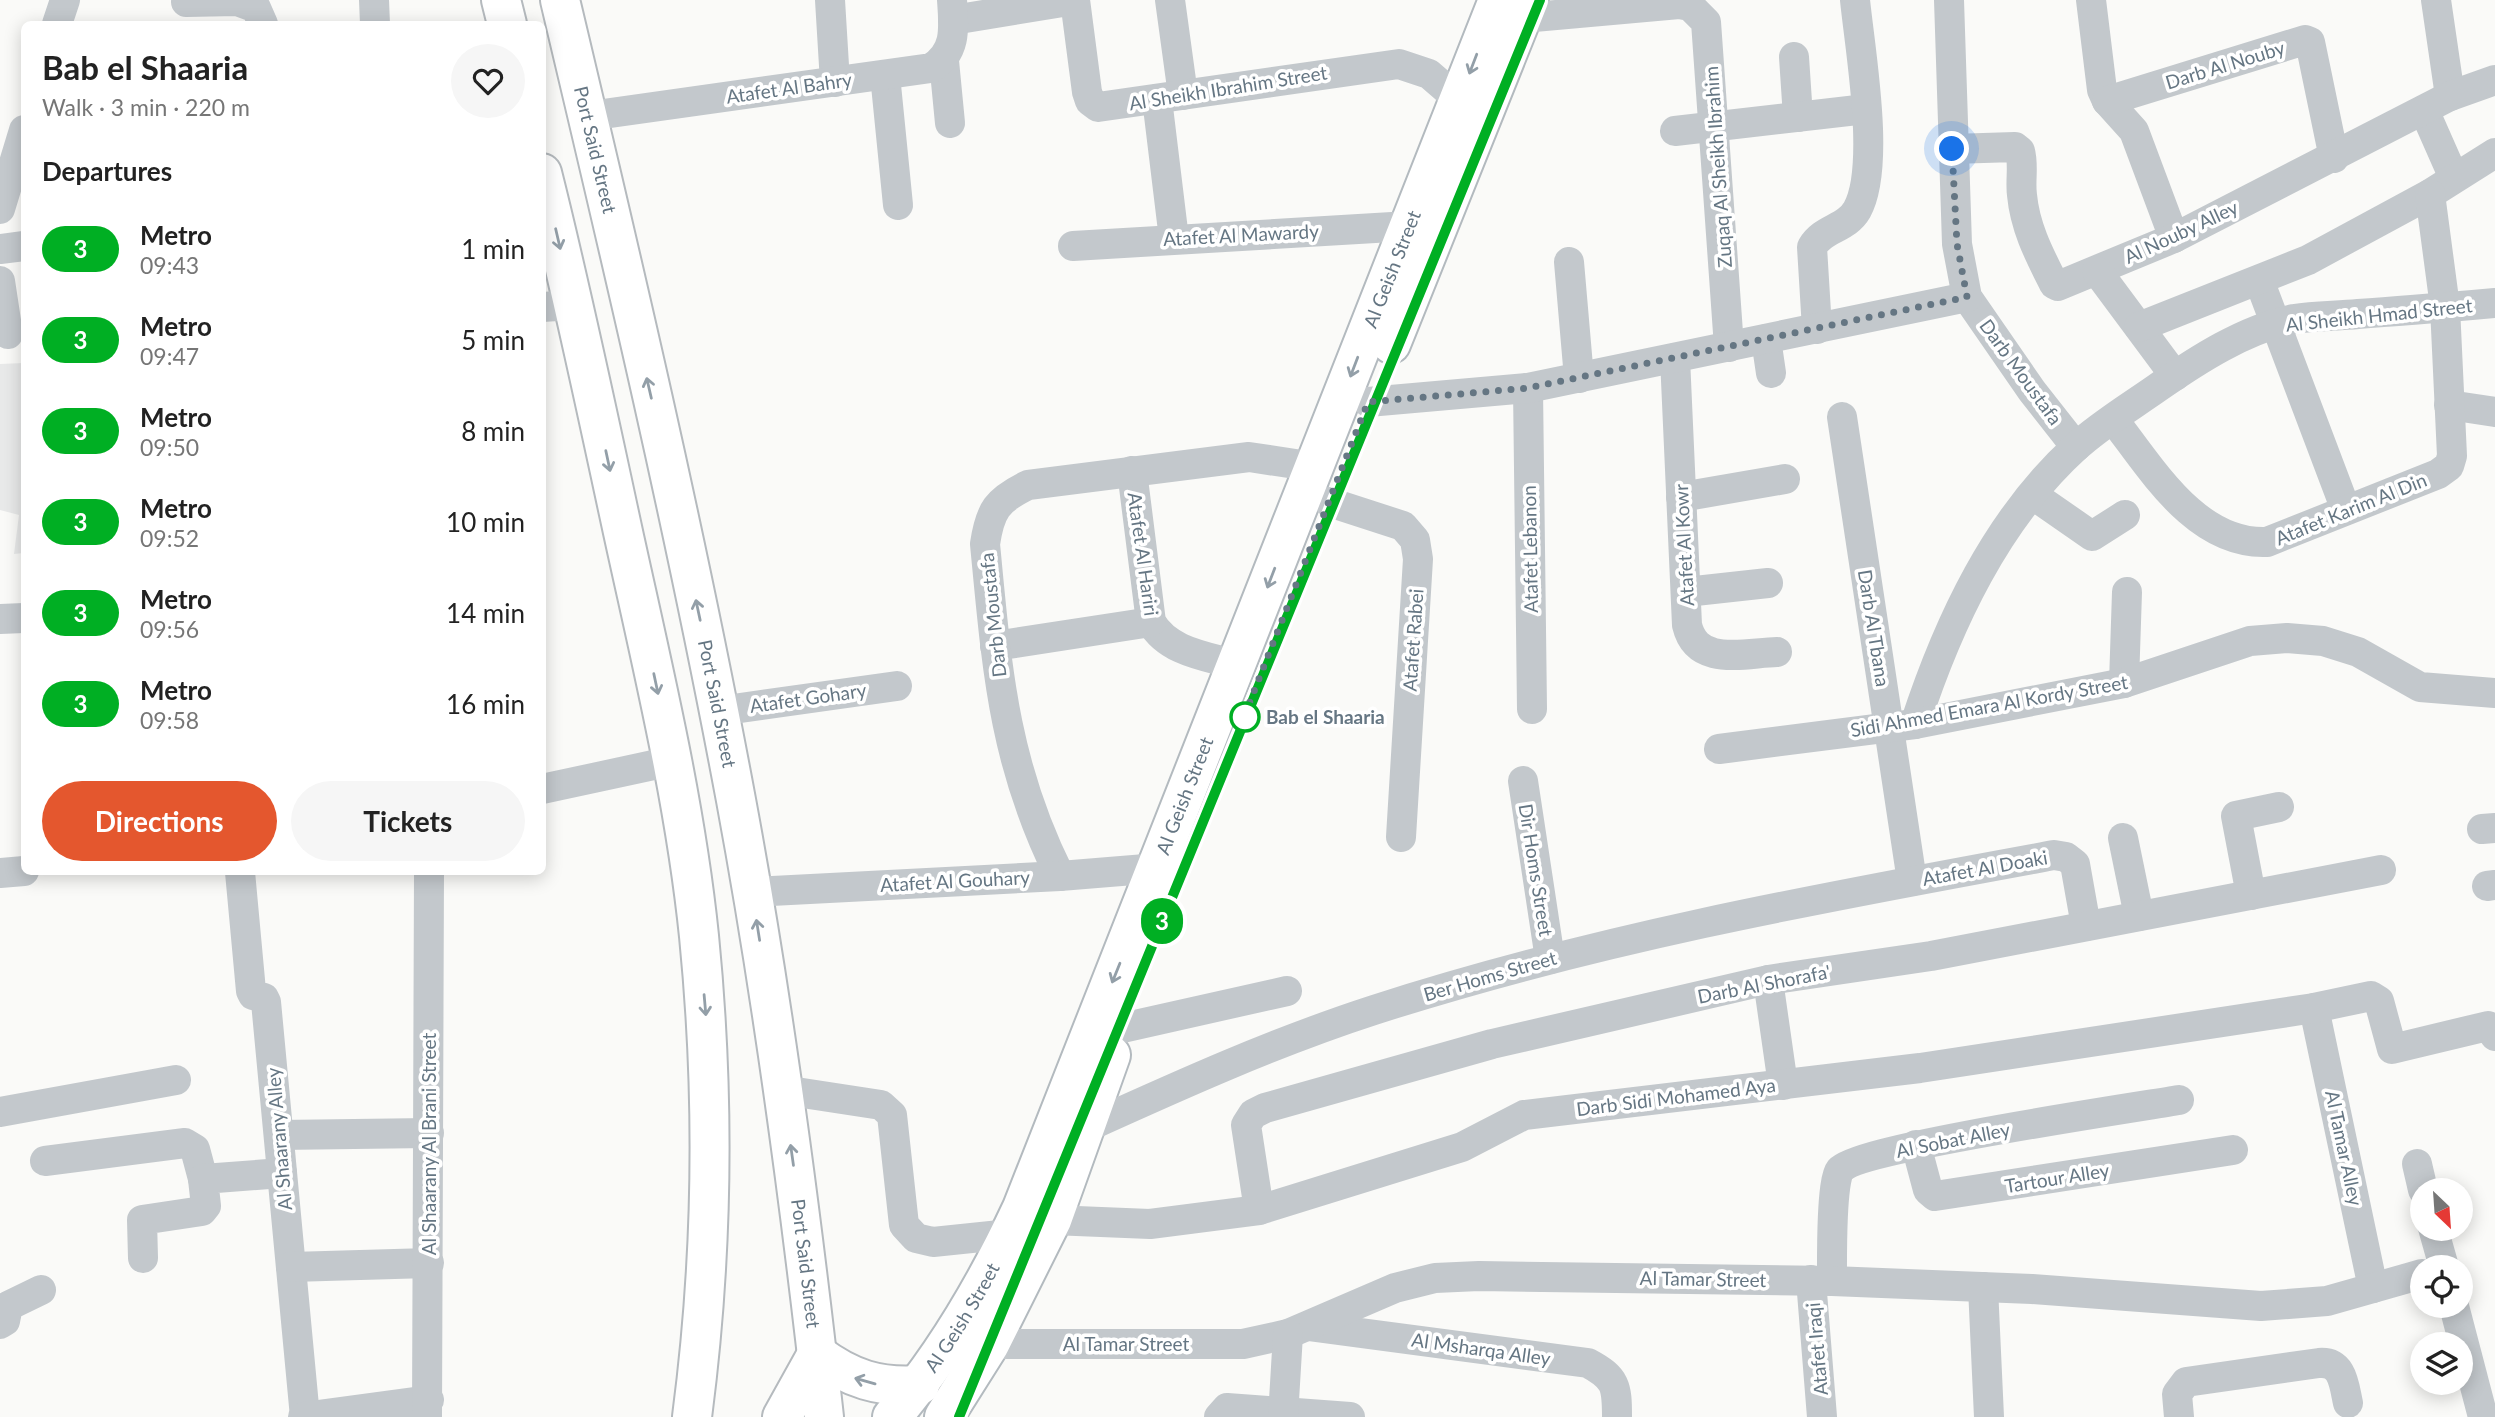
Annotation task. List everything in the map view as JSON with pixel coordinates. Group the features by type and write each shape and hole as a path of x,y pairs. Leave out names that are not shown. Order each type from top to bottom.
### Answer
{"main road":[{"path":"501,0 506,21"},
{"name":"Port Said Street","path":"565,0 719,711 752,891 783,1090 824,1417"},
{"name":"Al Geish Street","path":"892,1417 920,1385 964,1318 1010,1234 1158,868 1459,100 1516,6"},
{"name":"Al Geish Street","path":"944,1417 990,1344 1052,1220 1122,1028 1368,402 1516,6"},
{"path":"546,206 558,306 672,761 699,934 710,1109 706,1284 692,1417"},
{"path":"782,1417 817,1354 854,1378 876,1384 920,1385"}],"street":[{"path":"58,21 65,0"},
{"path":"374,0 376,21"},
{"path":"830,0 835,82"},
{"path":"950,123 944,61 951,49 952,10 1075,0"},
{"name":"Al Sheikh Ibrahim Street","path":"1075,0 1090,101 1098,107 1399,64 1429,74 1459,100"},
{"path":"1170,0 1174,239"},
{"path":"1817,329 1812,247 1818,237 1848,220 1856,211 1866,161 1866,109 1855,0"},
{"name":"Darb Moustafa","path":"1949,0 1957,244 1967,297 2032,391 2076,447"},
{"path":"2091,0 2099,78 2108,101 2134,131 2174,238"},
{"name":"Atafet Karim Al Din","path":"2113,419 2183,507 2242,542 2267,542 2438,474 2449,466 2452,456 2437,103 2437,0"},
{"path":"186,9 247,3 256,8 262,21"},
{"name":"Zuqaq Al Sheikh Ibrahim","path":"1516,6 1679,4 1690,6 1706,22 1716,126 1729,347"},
{"name":"Darb Al Nouby","path":"2108,101 2305,40 2310,43 2334,158"},
{"path":"1794,57 1798,117"},
{"name":"Atafet Al Bahry","path":"589,116 931,68 944,61"},
{"path":"885,75 898,205"},
{"name":"Al Nouby Alley","path":"1952,149 2015,147 2022,158 2022,195 2033,243 2054,284 2096,271 2174,238 2437,103 2495,80"},
{"path":"1675,131 1866,109"},
{"path":"0,209 21,140"},
{"path":"2139,327 2335,247 2495,153"},
{"name":"Atafet Al Mawardy","path":"1073,246 1409,226"},
{"path":"0,249 21,246"},
{"path":"1569,262 1579,378"},
{"path":"2096,271 2175,376"},
{"path":"2259,279 2346,510"},
{"path":"0,281 11,334"},
{"path":"1368,402 1528,388 1967,297"},
{"name":"Al Sheikh Hmad Street","path":"1902,725 1935,663 1961,603 1994,548 2033,495 2076,447 2113,419 2175,376 2224,347 2276,325 2294,320 2495,303"},
{"path":"1766,339 1771,373"},
{"name":"Atafet Al Kowr","path":"1675,358 1690,639 1701,651 1716,654 1777,652"},
{"name":"Atafet Lebanon","path":"1528,388 1532,709"},
{"path":"2449,405 2495,412"},
{"name":"Darb Al Tbana","path":"1842,417 1902,725 1912,881"},
{"name":"Darb Moustafa","path":"1060,876 1040,836 1018,776 1003,713 985,544 989,518 1004,497 1028,485 1249,457 1315,467"},
{"name":"Atafet Al Hariri","path":"1132,471 1151,622 1158,635 1171,645 1237,665"},
{"path":"1681,497 1785,479"},
{"path":"2033,495 2092,536 2124,515"},
{"name":"Atafet Rabei","path":"1329,502 1403,526 1415,540 1418,559 1401,837"},
{"path":"1686,592 1768,583"},
{"path":"2124,682 2127,592"},
{"path":"0,619 21,618"},
{"path":"995,646 1151,622"},
{"name":"Sidi Ahmed Emara Al Kordy Street","path":"1719,749 1902,725 2124,682 2250,641 2287,638 2323,641 2358,652 2420,687 2495,693"},
{"name":"Atafet Gohary","path":"719,711 897,686"},
{"path":"546,788 672,761"},
{"name":"Dir Homs Street","path":"1523,781 1550,959"},
{"path":"2251,895 2236,816 2279,807"},
{"path":"2123,838 2138,916"},
{"name":"Atafet Al Doaki","path":"1912,881 2054,855 2066,857 2075,864 2079,875 2086,926"},
{"name":"Atafet Al Gouhary","path":"752,891 1060,876 1158,868"},
{"name":"Darb Al Shorafa'","path":"1258,1210 1246,1125 1253,1114 1265,1108 1492,1044 1768,980 1931,956 2381,870"},
{"path":"0,873 21,871"},
{"name":"Al Shaarany Alley","path":"240,875 251,990 253,995 264,998 266,1002 304,1417"},
{"name":"Al Shaarany Al Brani Street","path":"428,1408 429,875"},
{"name":"Ber Homs Street","path":"1085,1128 1277,1045 1371,1010 1550,959 1717,918 1912,881"},
{"path":"1768,980 1783,1084"},
{"path":"1122,1028 1287,990"},
{"name":"Darb Sidi Mohamed Aya","path":"1052,1220 1150,1224 1258,1210 1462,1147 1524,1115 1920,1069 2314,1009 2376,996 2392,1049 2488,1026 2495,1035"},
{"name":"Al Tamar Alley","path":"2314,1009 2373,1289"},
{"path":"0,1112 176,1080"},
{"path":"783,1090 881,1105 892,1115 904,1225 916,1238 933,1242 1010,1234"},
{"name":"Al Sobat Alley","path":"1821,1281 1836,1177 1848,1164 1916,1145 2179,1100"},
{"path":"279,1135 429,1133"},
{"path":"45,1161 185,1143 195,1149 203,1179 206,1206 202,1211 142,1220 143,1258"},
{"name":"Tartour Alley","path":"1916,1145 1928,1190 1935,1196 2233,1150"},
{"path":"203,1179 282,1173"},
{"path":"291,1267 429,1263"},
{"name":"Al Tamar Street","path":"990,1344 1243,1343 1298,1330 1395,1287 1436,1278 1821,1281 1983,1287 2261,1306 2327,1301 2410,1278"},
{"name":"Atafet Iraqi","path":"1821,1281 1822,1417"},
{"path":"1983,1287 1989,1417"},
{"path":"0,1324 5,1321 8,1306 41,1290"},
{"path":"2457,1318 2483,1417"},
{"path":"1283,1414 1298,1330"},
{"name":"Al Msharqa Alley","path":"1298,1330 1588,1363 1607,1374 1613,1383 1617,1417"},
{"path":"2179,1417 2177,1394 2186,1382 2319,1363 2331,1364 2340,1372 2348,1403"},
{"path":"304,1417 428,1408"},
{"path":"1219,1417 1227,1408 1343,1417"}],"shaded area":[{"path":"21,363 21,553 14,554 19,515 0,510 0,364"}],"metro line":[{"name":"3","path":"959,1417 1540,0"}],"place":[{"name":"Bab el Shaaria","path":"1245,717"}],"route":[{"path":"1245,717 1240,727 1368,402 1528,388 1967,297 1957,244 1952,149"}]}
